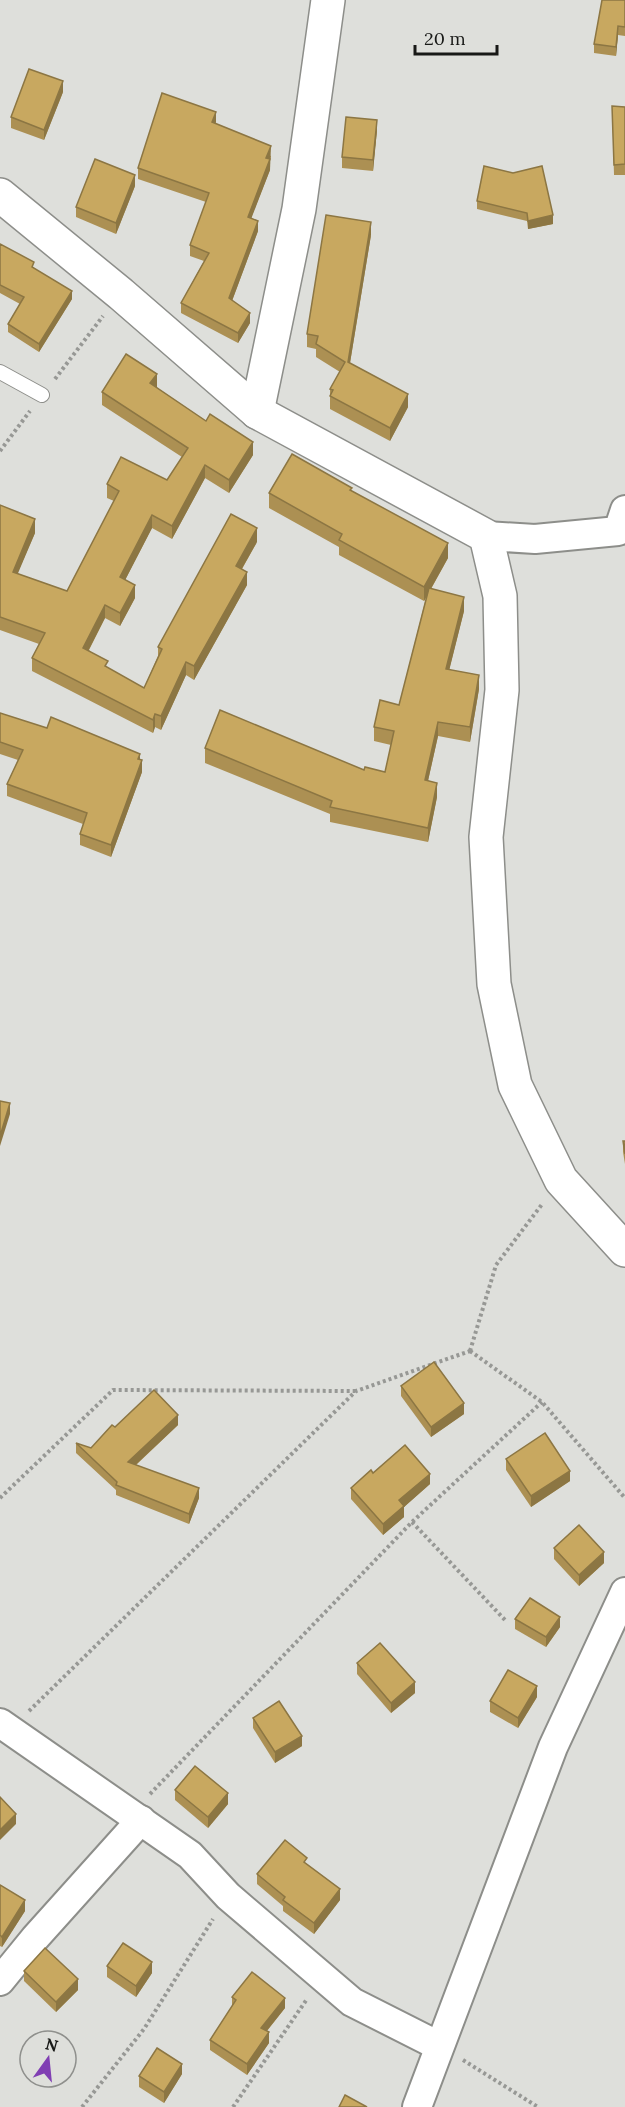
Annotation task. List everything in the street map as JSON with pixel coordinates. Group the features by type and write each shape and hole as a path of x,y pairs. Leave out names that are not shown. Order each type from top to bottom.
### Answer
{"street":[{"path":"257,412 300,209 328,0"},
{"path":"0,195 121,294 257,412 486,536 535,539 618,531 625,510"},
{"path":"486,536 500,596 502,690 486,837 494,984 515,1085 561,1180 625,1250"},
{"path":"417,2107 553,1747 625,1592"},
{"path":"5,1727 190,1855 228,1896 352,2002 439,2046"},
{"path":"0,1981 136,1817"}],"lane":[{"path":"0,372 42,395"}],"path":[{"path":"0,452 121,294"},
{"path":"470,1351 496,1265 561,1180"},
{"path":"0,1498 113,1390 356,1391 470,1351"},
{"path":"470,1351 542,1402 625,1498"},
{"path":"5,1727 356,1391"},
{"path":"136,1817 412,1522 542,1402"},
{"path":"412,1522 505,1620"},
{"path":"82,2107 144,2029 228,1896"},
{"path":"233,2107 324,1977"},
{"path":"439,2046 538,2107"}],"building":[{"path":"602,0 625,0 625,27 618,26 616,47 594,44"},
{"path":"29,69 63,81 44,130 11,117"},
{"path":"162,93 216,112 212,122 271,146 266,158 270,159 248,217 258,221 229,298 250,313 238,333 181,303 209,253 190,245 209,193 138,168"},
{"path":"612,106 625,107 625,164 614,165"},
{"path":"346,117 377,120 373,160 342,157"},
{"path":"95,159 135,175 116,223 76,207"},
{"path":"484,166 513,173 542,166 553,215 528,221 527,213 477,201"},
{"path":"326,215 371,222 348,362 408,394 390,428 330,396 333,390 330,389 345,362 316,344 318,336 307,334"},
{"path":"0,244 34,262 32,267 72,291 39,344 8,324 24,297 0,285"},
{"path":"126,354 157,374 150,383 206,421 210,414 253,442 229,480 205,465 172,526 152,515 120,577 135,585 120,613 105,605 83,648 108,661 105,666 144,688 162,649 158,647 231,514 257,528 236,566 247,572 194,666 186,662 161,716 155,714 153,720 32,658 45,633 0,617 0,505 35,519 13,572 67,591 119,491 107,484 121,457 167,480 188,448 102,392"},
{"path":"292,454 352,488 350,490 448,543 424,587 339,540 342,534 269,493"},
{"path":"429,588 464,597 446,669 479,675 470,727 438,722 425,780 437,783 428,828 330,807 332,801 205,748 220,710 364,770 365,767 385,772 394,731 374,727 380,700 399,705"},
{"path":"0,713 47,728 51,717 140,754 138,759 142,760 111,845 80,834 87,813 7,784 23,750 0,742"},
{"path":"0,1101 10,1103 0,1136"},
{"path":"434,1362 464,1403 431,1427 401,1386"},
{"path":"154,1390 178,1415 128,1462 199,1488 189,1514 116,1485 117,1482 76,1443 91,1448 112,1425 115,1427"},
{"path":"545,1433 570,1471 531,1496 506,1459"},
{"path":"405,1445 430,1474 399,1500 404,1506 383,1524 351,1488 371,1470 373,1473"},
{"path":"579,1525 604,1552 579,1575 554,1548"},
{"path":"530,1598 560,1617 546,1637 515,1619"},
{"path":"380,1643 415,1682 391,1703 357,1663"},
{"path":"508,1670 537,1686 518,1718 490,1701"},
{"path":"279,1701 302,1736 275,1752 253,1718"},
{"path":"195,1766 228,1793 208,1817 175,1790"},
{"path":"0,1797 16,1814 0,1830"},
{"path":"285,1840 307,1858 304,1862 340,1889 314,1923 283,1900 285,1897 257,1874"},
{"path":"0,1885 25,1900 2,1937 0,1935"},
{"path":"123,1943 152,1962 136,1986 107,1966"},
{"path":"45,1948 78,1979 56,2002 24,1971"},
{"path":"252,1972 285,1998 261,2028 269,2032 247,2064 210,2040 236,2000 232,1997"},
{"path":"157,2048 182,2064 164,2092 139,2076"},
{"path":"345,2095 367,2107 339,2107"}]}
